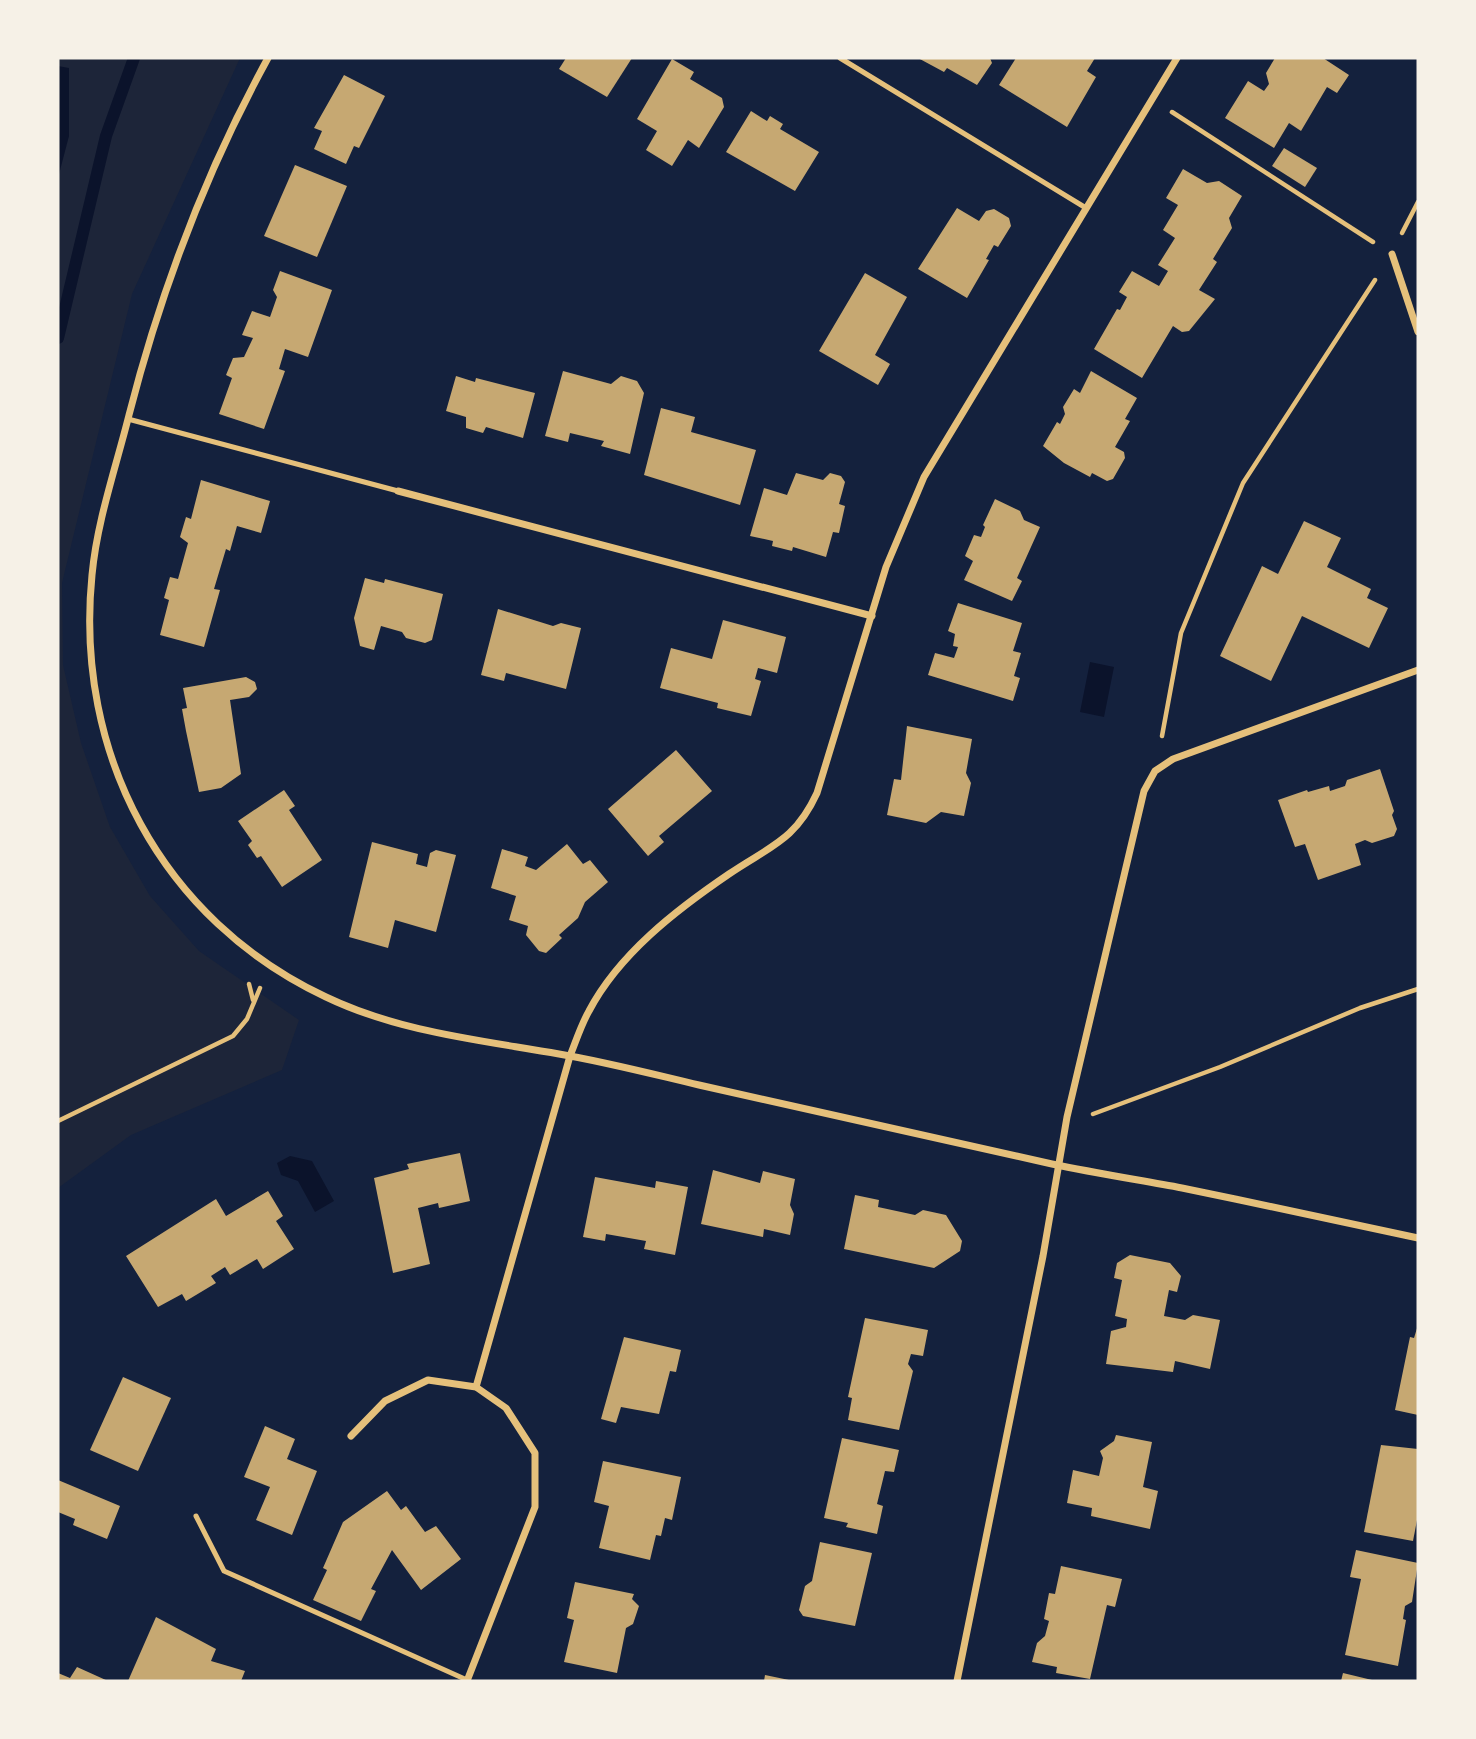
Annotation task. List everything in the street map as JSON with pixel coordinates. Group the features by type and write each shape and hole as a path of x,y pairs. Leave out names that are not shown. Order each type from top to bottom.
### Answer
{"street":[{"path":"268,58 216,160 182,242 143,359 100,527 92,575 91,672 101,727 119,781 151,843 188,894 243,948 324,997 396,1024 570,1056 1059,1165 1418,1238"},
{"path":"476,1387 570,1056 589,1012 604,988 649,937 729,874 780,842 808,814 904,519 924,477 1177,58"},
{"path":"1392,254 1418,332"},
{"path":"398,491 872,616"},
{"path":"957,1681 1043,1256 1067,1117 1144,791 1155,771 1173,759 1418,670"},
{"path":"351,1436 385,1401 428,1380 476,1387 506,1408 535,1453 535,1507 467,1680"}],"lane":[{"path":"840,58 1086,208"},
{"path":"128,419 398,491"},
{"path":"196,1516 224,1571 467,1680"}],"path":[{"path":"1152,99 1392,254"},
{"path":"1155,771 1181,633 1243,483 1392,254 1418,202"},
{"path":"58,1121 233,1036 247,1018 253,1000 250,985 243,975"},
{"path":"1067,1117 1096,1114 1360,1008 1418,989"}],"shaded area":[{"path":"58,58 240,58 132,294 62,583 63,665 81,743 110,827 150,896 199,951 299,1020 282,1070 131,1135 58,1188"},
{"path":"58,66 69,68 69,136 58,178"},
{"path":"1090,662 1114,667 1104,717 1080,712"},
{"path":"290,1156 312,1161 334,1201 315,1212 298,1181 281,1175 277,1163"}],"building":[{"path":"566,58 632,58 607,97 559,69"},
{"path":"918,58 990,58 992,63 977,85 947,68 944,72"},
{"path":"1016,58 1095,58 1087,71 1096,77 1067,127 999,85"},
{"path":"1275,58 1323,58 1349,75 1337,93 1327,87 1301,131 1289,123 1274,148 1225,118 1248,81 1264,91 1269,84 1266,73"},
{"path":"672,59 694,72 690,79 722,98 724,107 699,148 688,140 672,166 646,150 657,131 637,119"},
{"path":"344,75 385,96 359,148 354,146 346,164 314,149 322,131 314,128"},
{"path":"751,111 767,121 770,116 783,124 780,129 819,152 795,191 726,152"},
{"path":"1284,148 1317,168 1305,187 1272,166"},
{"path":"295,165 347,186 317,257 264,236"},
{"path":"1183,169 1207,183 1219,181 1242,196 1229,218 1232,228 1213,259 1217,262 1199,290 1215,299 1189,331 1182,332 1173,326 1142,378 1094,349 1127,297 1119,292 1132,271 1159,286 1168,271 1158,265 1175,238 1163,230 1178,205 1166,198"},
{"path":"957,208 979,221 986,211 994,209 1009,218 1011,226 998,247 994,245 986,259 989,260 967,298 918,269"},
{"path":"280,271 332,290 308,357 285,349 279,369 285,371 264,429 219,414 232,378 226,375 233,358 244,357 253,338 242,335 252,311 270,317 277,297 273,290"},
{"path":"865,273 907,297 875,355 890,364 878,385 819,351"},
{"path":"563,371 611,384 621,376 637,381 644,393 630,454 601,446 604,441 570,433 568,442 545,436"},
{"path":"1091,371 1137,398 1125,419 1130,421 1115,447 1124,452 1125,458 1113,479 1107,481 1092,473 1090,477 1064,463 1043,446 1057,422 1060,424 1065,414 1063,407 1074,389 1080,393"},
{"path":"456,376 475,382 476,378 535,393 523,438 486,427 483,433 466,428 466,417 446,411"},
{"path":"661,408 695,417 691,432 756,450 740,505 644,475"},
{"path":"796,473 823,480 830,473 841,476 845,482 839,504 845,506 839,533 833,532 826,557 793,547 792,551 772,546 773,541 750,536 764,488 787,495"},
{"path":"201,480 270,501 261,533 237,526 230,551 226,549 214,589 220,590 204,647 160,635 169,600 164,598 170,577 178,579 188,543 180,537 186,517 191,519"},
{"path":"995,499 1020,511 1024,520 1040,527 1017,578 1022,581 1012,601 964,580 973,561 965,556 974,535 981,537 985,527 983,525"},
{"path":"1304,521 1341,538 1327,567 1371,589 1367,598 1388,608 1369,648 1302,616 1271,681 1220,656 1262,566 1278,574"},
{"path":"365,578 384,583 385,579 443,594 432,640 425,643 406,638 402,632 381,626 374,650 360,646 354,618"},
{"path":"958,603 1022,623 1013,651 1021,653 1014,676 1020,678 1013,701 928,675 935,653 954,658 958,647 953,646 955,634 948,631"},
{"path":"498,609 553,626 561,623 581,628 566,689 506,673 504,681 481,675"},
{"path":"723,620 786,637 777,673 758,668 755,679 761,681 751,716 717,708 718,703 660,688 671,648 712,659"},
{"path":"246,677 255,682 257,689 249,697 230,700 241,774 221,788 199,792 182,709 187,708 183,688"},
{"path":"907,726 972,739 966,773 971,783 964,816 941,812 926,823 887,815 894,779 901,780"},
{"path":"676,750 712,791 659,836 664,842 648,856 608,809"},
{"path":"1380,769 1394,811 1392,815 1397,829 1394,836 1372,843 1365,840 1355,844 1361,865 1318,880 1305,844 1295,847 1278,800 1329,786 1330,791 1345,786 1347,780"},
{"path":"284,790 295,806 289,810 322,860 282,887 261,856 257,858 248,845 252,841 238,821"},
{"path":"372,842 418,854 416,864 427,867 430,853 436,850 456,855 436,932 395,920 388,948 349,937"},
{"path":"567,844 583,864 590,860 608,882 585,902 578,918 559,935 562,938 546,953 539,951 526,935 528,926 509,920 516,896 491,888 502,849 528,857 525,866 536,870"},
{"path":"460,1153 470,1201 439,1208 438,1203 418,1208 430,1264 393,1273 374,1178 409,1169 407,1164"},
{"path":"713,1170 760,1183 763,1171 795,1179 790,1205 794,1214 790,1235 764,1229 763,1237 701,1224"},
{"path":"595,1177 655,1188 656,1181 688,1187 675,1255 644,1249 646,1241 606,1234 605,1241 583,1237"},
{"path":"268,1191 283,1216 276,1221 294,1249 263,1269 257,1259 230,1275 225,1267 211,1276 216,1283 186,1301 182,1294 158,1307 126,1256 216,1199 226,1216"},
{"path":"855,1195 879,1200 878,1207 915,1215 923,1210 946,1215 962,1241 960,1251 934,1268 844,1249"},
{"path":"1130,1255 1170,1263 1181,1276 1177,1292 1169,1290 1164,1316 1185,1320 1193,1315 1220,1320 1210,1369 1175,1361 1173,1372 1106,1364 1111,1331 1126,1327 1127,1319 1115,1316 1122,1280 1114,1278 1117,1263"},
{"path":"865,1318 928,1330 923,1356 911,1354 908,1364 913,1371 899,1430 848,1420 852,1398 848,1397"},
{"path":"1418,1325 1418,1415 1395,1410 1410,1337 1414,1338"},
{"path":"624,1337 681,1350 676,1372 670,1371 659,1414 621,1407 616,1423 601,1419"},
{"path":"123,1377 171,1398 138,1471 90,1450"},
{"path":"265,1426 295,1439 287,1459 317,1471 292,1535 256,1520 270,1487 244,1477"},
{"path":"1116,1435 1152,1442 1143,1487 1158,1491 1150,1529 1091,1516 1092,1508 1067,1503 1073,1470 1099,1476 1103,1458 1100,1451 1114,1441"},
{"path":"842,1438 899,1450 894,1472 885,1471 877,1504 883,1506 877,1534 846,1527 848,1523 824,1518"},
{"path":"1381,1445 1418,1449 1418,1515 1413,1541 1364,1532"},
{"path":"603,1461 681,1477 672,1520 665,1518 661,1536 656,1535 650,1560 599,1548 609,1506 594,1502"},
{"path":"58,1480 120,1506 107,1539 73,1525 75,1519 58,1512"},
{"path":"387,1491 401,1510 406,1506 425,1532 436,1526 461,1559 421,1590 392,1550 371,1589 376,1591 361,1621 313,1600 327,1570 323,1568 343,1522"},
{"path":"820,1542 872,1553 855,1626 803,1616 799,1610 805,1586 812,1581"},
{"path":"1356,1550 1418,1563 1412,1602 1405,1606 1403,1619 1406,1620 1398,1666 1345,1655 1361,1579 1350,1577"},
{"path":"1061,1566 1122,1579 1115,1607 1107,1605 1090,1679 1056,1673 1057,1667 1032,1662 1037,1643 1045,1636 1049,1621 1044,1619 1049,1593 1055,1594"},
{"path":"575,1582 634,1594 632,1599 639,1606 633,1624 626,1628 617,1673 564,1662 574,1620 567,1618"},
{"path":"156,1617 216,1649 211,1661 245,1671 241,1681 128,1681"},
{"path":"77,1667 108,1681 58,1681 58,1673 70,1678"},
{"path":"1343,1673 1372,1680 1372,1681 1341,1681"},
{"path":"765,1675 789,1680 789,1681 764,1681"}],"waterway":[{"path":"58,338 106,136 134,58"}]}
